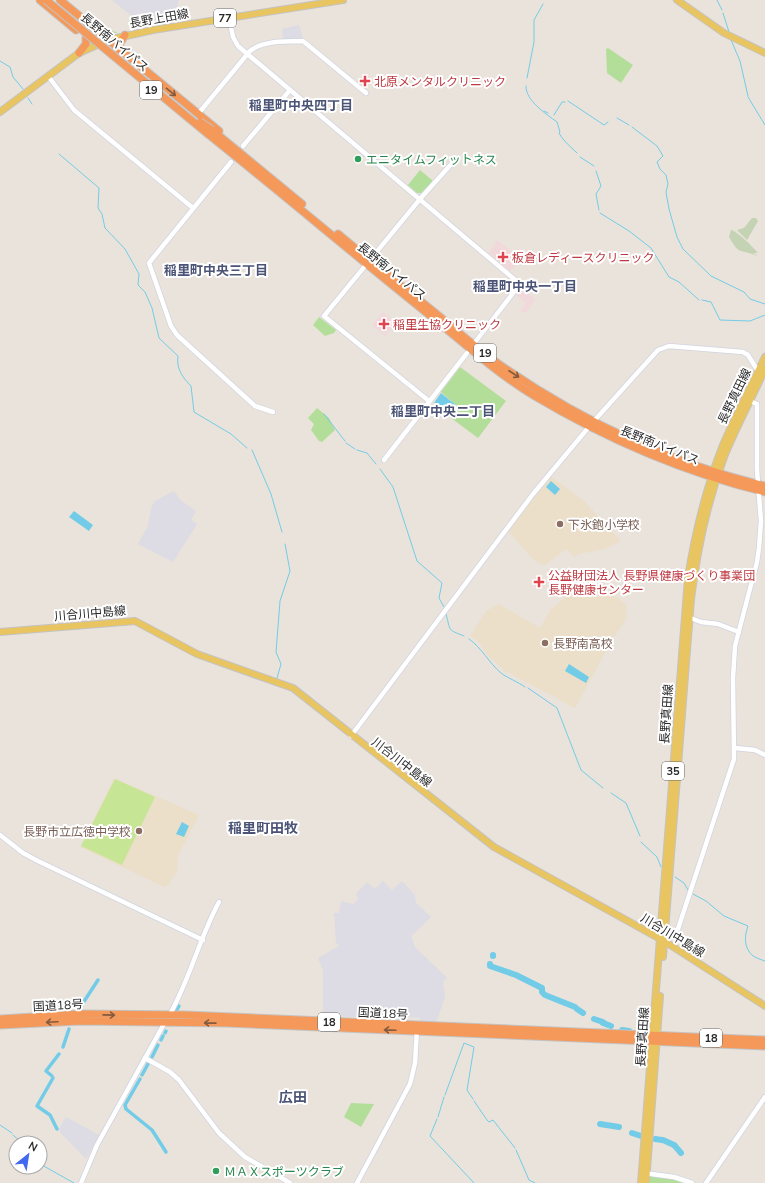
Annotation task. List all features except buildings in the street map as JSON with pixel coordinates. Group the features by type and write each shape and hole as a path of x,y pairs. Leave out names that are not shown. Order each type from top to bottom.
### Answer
{"highway":[{"name":"19","path":"40,0 262,179"},
{"name":"長野南バイパス","path":"48,0 210,132 262,179 499,364 592,424 715,475 762,488"},
{"name":"19","path":"63,2 245,155"},
{"path":"71,25 78,26 81,22 81,18"},
{"path":"119,50 120,43 125,35"},
{"path":"79,53 86,44 86,37"},
{"name":"長野南バイパス","path":"210,132 245,155 368,263"},
{"name":"国道18号","path":"0,1019 82,1014 170,1015 320,1022 366,1022 417,1029"},
{"name":"国道18号","path":"0,1025 80,1021 417,1029 655,1039 765,1046"},
{"name":"国道18号","path":"655,1039 765,1040"}],"main road":[{"name":"長野上田線","path":"0,112 79,53 108,40 125,35 229,17 343,0"},
{"path":"677,0 724,33 765,53"},
{"name":"長野真田線","path":"641,1183 644,1173 655,1039 687,617 703,525 715,475 729,433 765,356"},
{"name":"長野真田線","path":"715,475 765,369"},
{"name":"長野真田線","path":"662,940 665,931 687,617"},
{"name":"川合川中島線","path":"0,632 135,621 197,654 293,688 320,708 351,736 494,847 662,940 765,1006"},
{"name":"長野真田線","path":"644,1173 646,1183"}],"street":[{"path":"229,17 232,37 238,46 520,284 476,341"},
{"path":"198,114 247,53 255,47 263,45 303,41 366,93"},
{"path":"48,76 74,110 193,208"},
{"path":"243,146 290,90"},
{"path":"429,401 324,316 420,199 454,161"},
{"path":"231,162 149,263 170,326 177,335 255,406 274,412"},
{"path":"351,736 533,494 654,353 663,347 743,352 748,354 758,372"},
{"path":"384,460 467,353"},
{"path":"665,931 674,932 678,929 730,774 735,748 733,678 735,646 757,562 762,488 757,404 750,401"},
{"path":"687,617 718,624 739,632"},
{"path":"735,748 755,750 765,755"},
{"path":"0,835 23,853 38,861 203,940"},
{"path":"81,1183 97,1145 170,1015 191,972 209,920 219,902"},
{"path":"358,1183 410,1084 415,1063 417,1029"},
{"path":"145,1058 170,1072 179,1080 219,1133 245,1157 290,1183"},
{"path":"706,1183 765,1097"},
{"path":"644,1173 674,1177 692,1183"}],"shaded area":[{"path":"112,0 179,0 177,7 180,21 150,26 155,20 149,13 140,13 138,16 133,17"},
{"path":"299,25 303,38 283,40 282,29"},
{"name":"板倉レディースクリニック","path":"497,240 515,254 510,260 516,265 510,271 489,253"},
{"path":"521,288 523,288 535,300 526,313 520,311 526,303 516,295"},
{"name":"稲里生協クリニック","path":"383,312 396,323 385,336 372,325"},
{"name":"下氷鉋小学校","path":"550,476 582,499 621,541 605,549 579,554 574,557 566,549 544,566 533,559 508,531"},
{"path":"174,491 180,500 196,511 191,520 197,524 173,562 138,544 148,526 151,508 155,501"},
{"name":"長野南高校","path":"589,578 626,604 627,618 611,642 575,708 505,671 488,656 478,641 470,636 486,611 499,604 540,628 551,609"},
{"name":"長野市立広徳中学校","path":"114,778 199,815 178,856 177,872 169,884 164,887 80,847"},
{"path":"383,881 392,890 402,881 415,895 416,903 431,917 411,936 415,947 447,978 443,982 445,997 436,1023 420,1022 420,1018 411,1017 325,1016 323,1014 323,970 318,958 339,946 336,942 334,913 339,913 341,901 353,904 358,899 356,894 367,882 375,889"},
{"path":"66,1117 99,1135 86,1159 60,1132 59,1129"}],"green space":[{"path":"94,19 104,27 118,33 104,29 93,20"},
{"path":"608,48 633,65 621,83 607,73 606,49"},
{"path":"420,170 432,180 432,182 421,193 417,193 408,185"},
{"path":"752,218 756,218 758,221 747,240 737,230 744,228"},
{"path":"731,230 749,243 758,253 753,253 758,256 740,251 735,247 729,237"},
{"path":"319,317 336,330 334,333 325,336 313,325"},
{"path":"460,367 506,401 478,438 447,415 456,405 441,392"},
{"path":"317,408 329,418 335,430 322,442 319,441 311,430 314,424 308,418"},
{"path":"115,779 155,797 122,865 81,846"},
{"path":"351,1103 374,1104 361,1127 344,1117"},
{"path":"650,1176 676,1179 687,1183 650,1183"}],"water":[{"path":"441,393 456,405 451,411 448,410 447,412 434,403"},
{"path":"551,481 560,489 555,495 546,487"},
{"path":"74,511 93,525 89,531 69,517"},
{"path":"569,664 589,677 586,683 565,671"},
{"path":"182,822 189,826 184,837 176,834"}],"waterway":[{"path":"717,0 722,10"},
{"path":"527,78 534,42 534,20 543,4"},
{"path":"723,13 729,32"},
{"path":"731,40 740,61 748,96"},
{"path":"0,61 10,67 13,77 23,89"},
{"path":"526,86 532,101 542,111 557,122 559,133 567,144 577,153"},
{"path":"748,97 765,125"},
{"path":"28,98 32,104"},
{"path":"568,101 604,125 608,122"},
{"path":"554,115 562,102 565,102"},
{"path":"544,111 548,113"},
{"path":"617,118 629,125"},
{"path":"632,127 657,146 663,156 657,162 660,169 666,175 668,184 666,192 669,209 677,237 683,249 711,276 744,292 750,299 765,304"},
{"path":"59,154 99,188 98,208 102,214 105,228 125,249 139,274 138,285 145,292 152,308 159,338 178,356 179,369 185,380 191,386 194,412 231,434 247,448"},
{"path":"580,157 594,166"},
{"path":"596,171 601,186 596,194 599,210"},
{"path":"600,213 629,231 651,248 669,277 679,282 699,300"},
{"path":"702,300 711,302 720,320 750,321 765,315"},
{"path":"324,414 345,441"},
{"path":"346,443 355,449"},
{"path":"252,450 271,494 282,532"},
{"path":"357,450 367,453 376,464"},
{"path":"380,469 393,487 417,561 442,583 439,598 444,607"},
{"path":"277,678 281,664 276,652 280,601 290,571 285,544"},
{"path":"446,614 450,629 464,636"},
{"path":"469,639 501,673 525,687"},
{"path":"528,688 557,708 581,770 603,788"},
{"path":"611,793 626,803 640,836"},
{"path":"641,842 657,857 661,867"},
{"path":"675,877 684,883 688,890"},
{"path":"693,894 706,901 724,916 748,926 745,938 746,946 753,956 765,961"},
{"path":"490,964 490,966 516,975 542,988 542,992 545,995 575,1007"},
{"path":"83,1003 98,980"},
{"path":"79,1011 82,1005"},
{"path":"176,1011 179,1006"},
{"path":"577,1009 583,1013"},
{"path":"594,1019 603,1022"},
{"path":"603,1023 611,1026"},
{"path":"63,1047 69,1029"},
{"path":"640,1031 647,1032 650,1029"},
{"path":"622,1030 629,1031"},
{"path":"161,1040 163,1036"},
{"path":"445,1095 464,1043 474,1047 467,1090 473,1099"},
{"path":"152,1057 158,1045"},
{"path":"52,1076 46,1071 59,1054"},
{"path":"142,1075 148,1064"},
{"path":"53,1078 37,1106 50,1115 57,1129"},
{"path":"140,1079 125,1105 126,1109 152,1130 166,1152"},
{"path":"438,1117 444,1097"},
{"path":"474,1101 487,1120 489,1122 493,1120 515,1148"},
{"path":"437,1119 430,1136 474,1183"},
{"path":"600,1124 619,1127"},
{"path":"0,1125 12,1133"},
{"path":"632,1133 641,1136"},
{"path":"655,1139 662,1140"},
{"path":"663,1140 674,1145"},
{"path":"675,1146 681,1153"},
{"path":"516,1150 529,1180 535,1183"},
{"path":"48,1168 74,1183"}],"place":[{"name":"北原メンタルクリニック","path":"365,81"},
{"name":"エニタイムフィットネス","path":"358,159"},
{"name":"板倉レディースクリニック","path":"503,257"},
{"name":"稲里生協クリニック","path":"384,324"},
{"name":"下氷鉋小学校","path":"560,524"},
{"name":"公益財団法人 長野県健康づくり事業団 長野健康センター","path":"539,582"},
{"name":"長野南高校","path":"545,643"},
{"name":"長野市立広徳中学校","path":"139,831"},
{"name":"ＭＡＸスポーツクラブ","path":"216,1171"}],"district":[{"name":"稲里町中央四丁目","path":"301,105"},
{"name":"稲里町中央三丁目","path":"216,270"},
{"name":"稲里町中央一丁目","path":"525,286"},
{"name":"稲里町中央二丁目","path":"443,411"},
{"name":"稲里町田牧","path":"263,828"},
{"name":"広田","path":"293,1097"}]}
